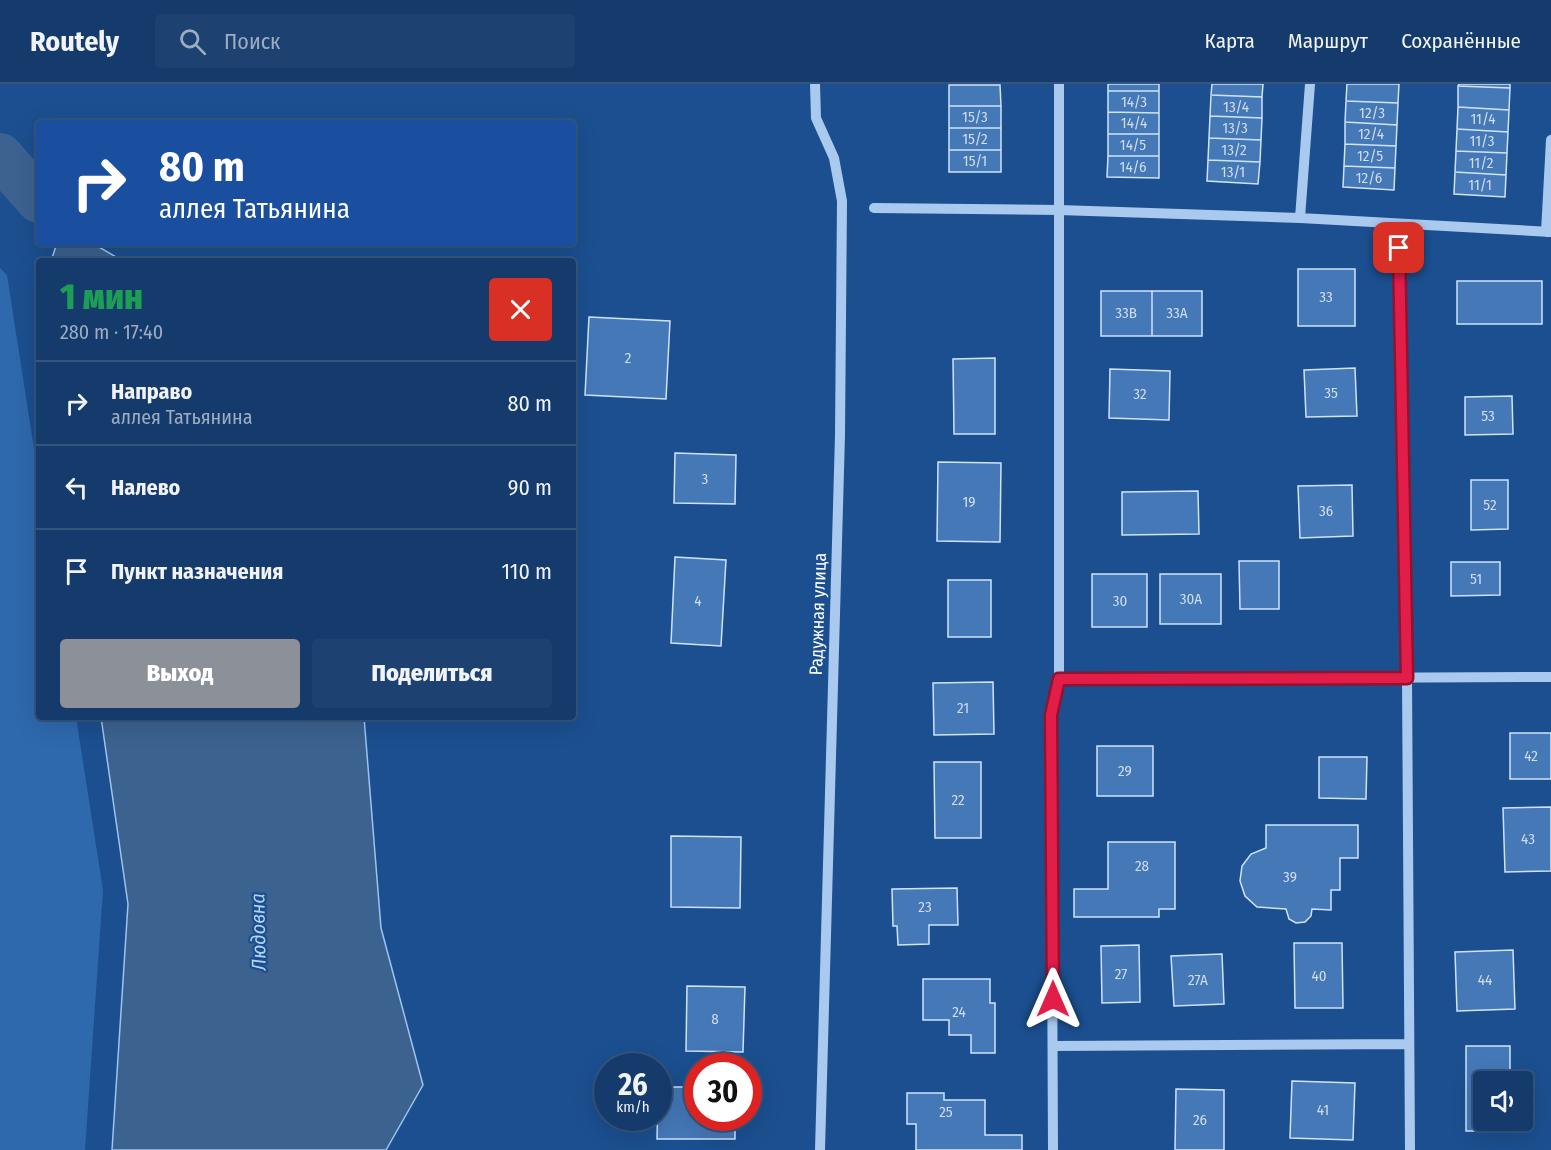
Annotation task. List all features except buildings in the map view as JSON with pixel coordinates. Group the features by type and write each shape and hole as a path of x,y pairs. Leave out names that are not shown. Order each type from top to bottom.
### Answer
{"street":[{"name":"Радужная улица","path":"815,84 816,118 834,158 842,201 840,435 819,1150"},
{"path":"1053,1150 1051,715 1059,679 1059,84"},
{"path":"1300,218 1310,84"},
{"path":"874,208 1059,210 1300,218 1548,232 1551,140"},
{"path":"1399,224 1407,678 1410,1150"},
{"path":"1059,679 1551,677"},
{"path":"1053,1046 1409,1044"}],"shaded area":[{"path":"0,268 7,275 36,462 36,720 76,720 103,890 85,1150 0,1150"}],"water":[{"path":"56,246 97,246 118,258 52,258"},
{"path":"101,720 364,720 381,928 423,1085 386,1150 112,1150 128,904"}],"waterway":[{"name":"Людовна","path":"0,156 36,197"}],"route":[{"path":"1053,999 1051,715 1059,679 1407,678 1399,248"}]}
